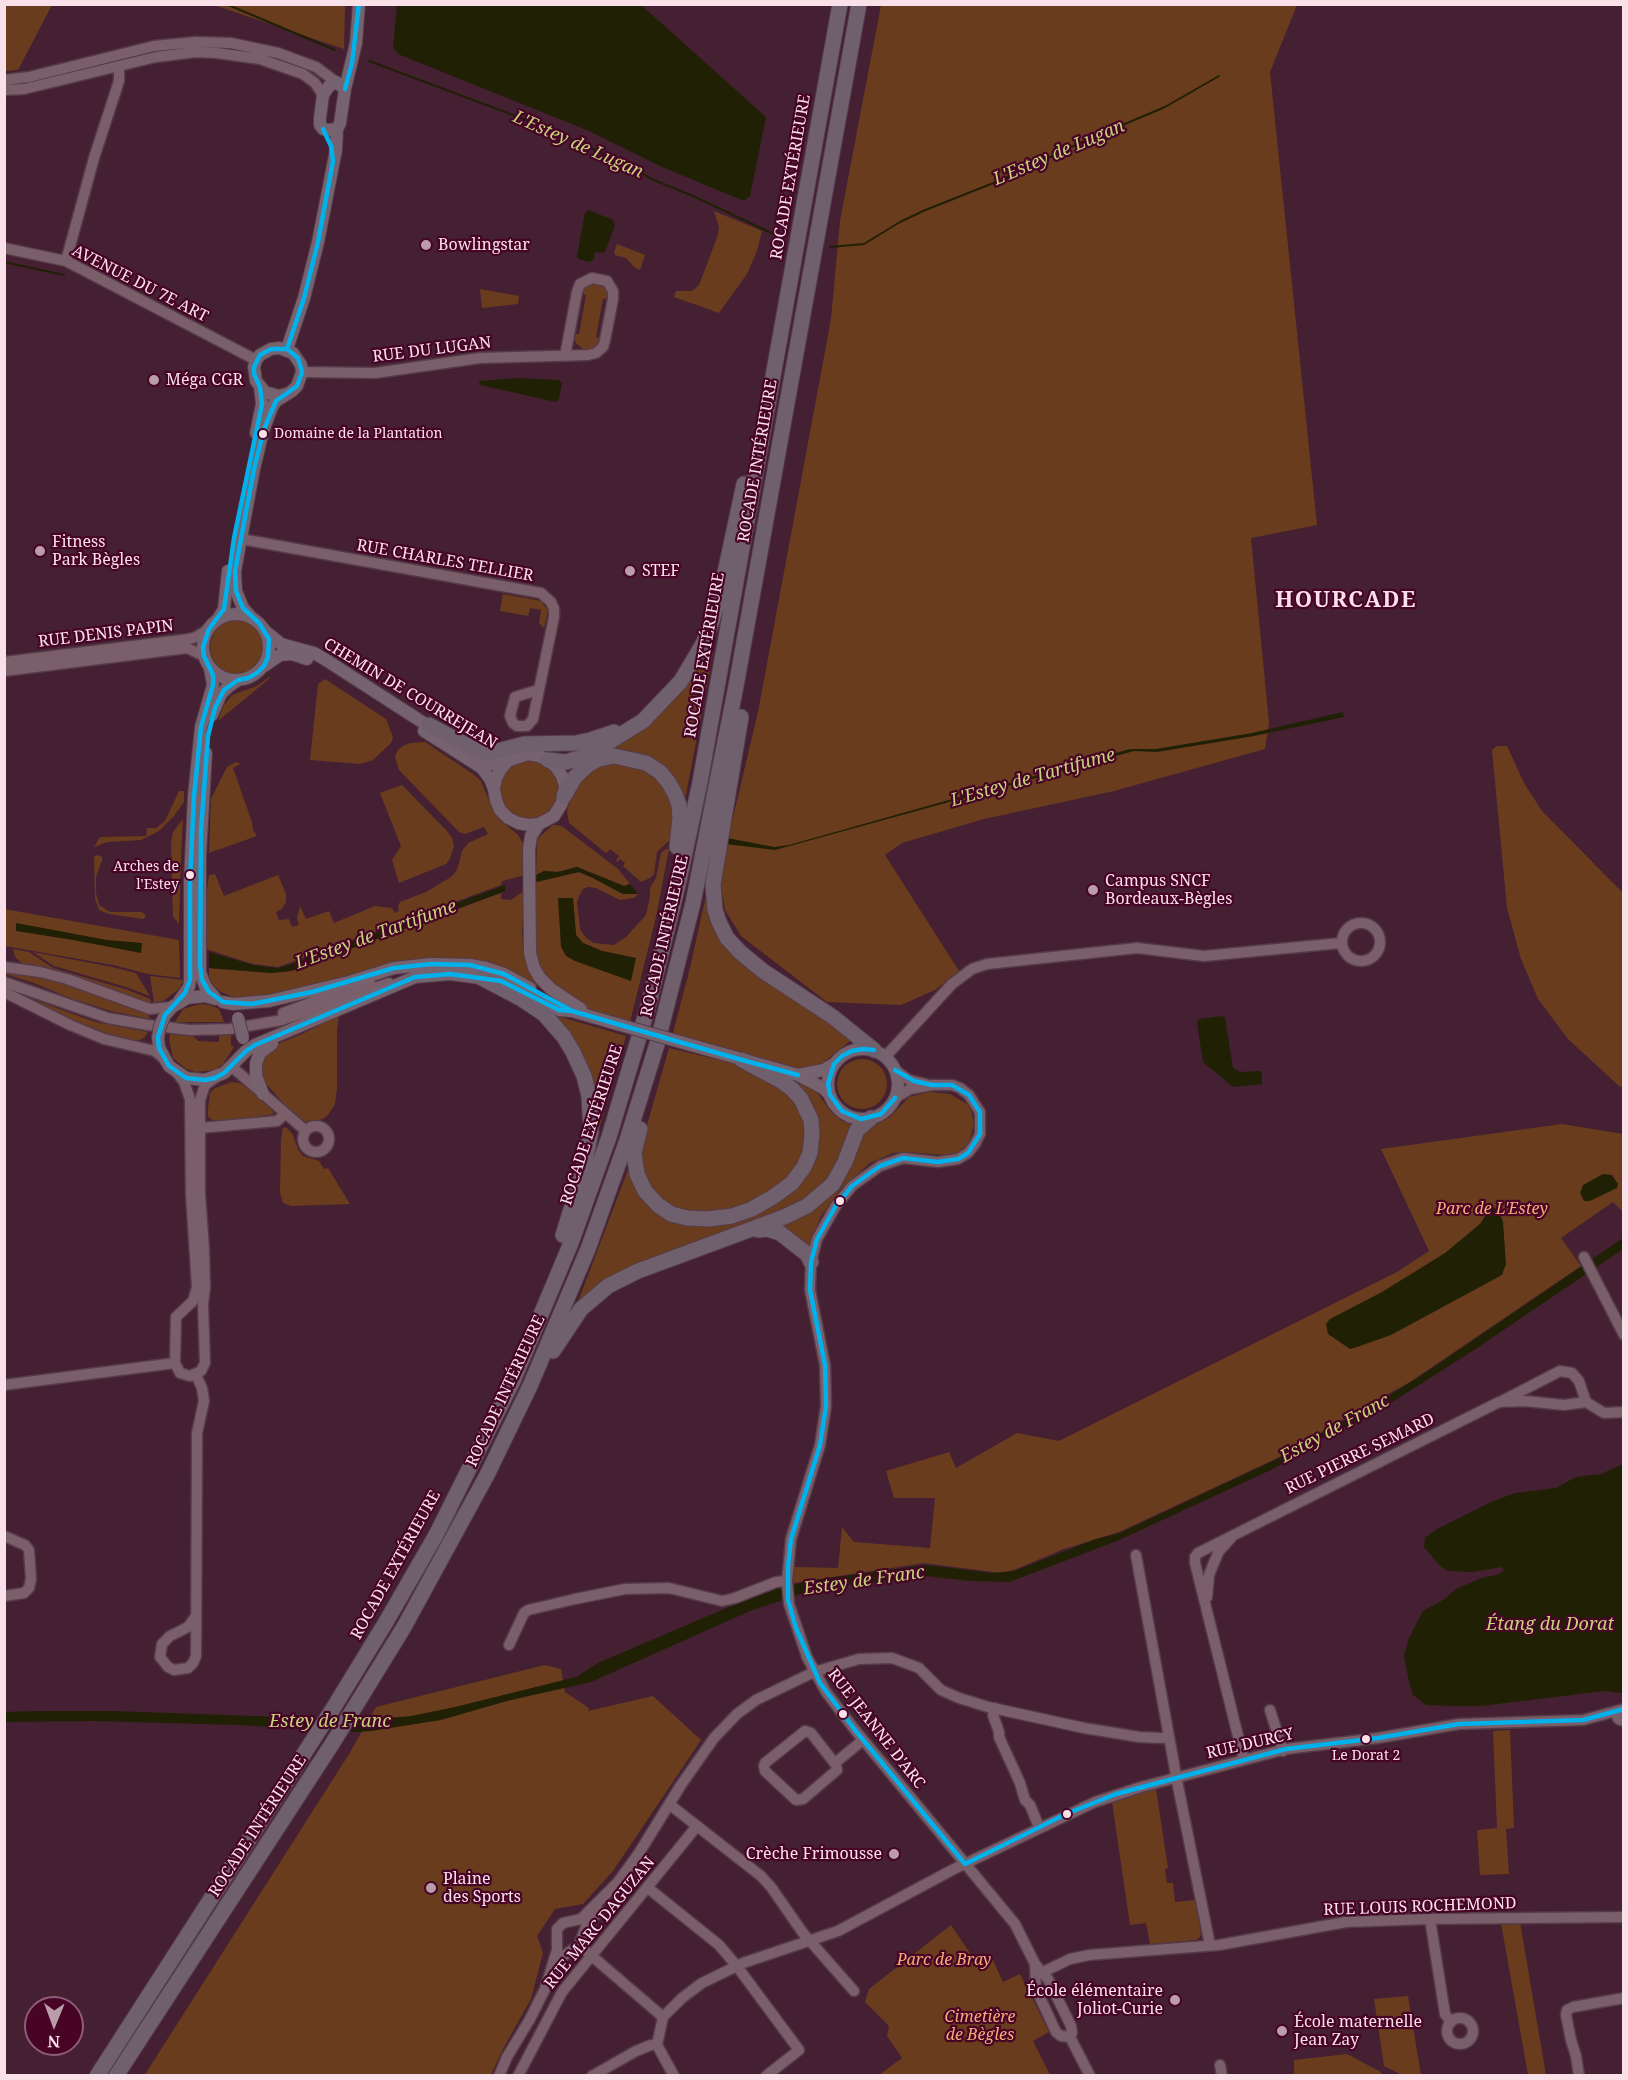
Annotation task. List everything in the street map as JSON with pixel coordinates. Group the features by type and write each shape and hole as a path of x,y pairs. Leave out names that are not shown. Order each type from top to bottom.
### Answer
{"highway":[{"name":"ROCADE EXTÉRIEURE","path":"97,2076 334,1707 436,1535 513,1381 571,1243 624,1091 680,881 721,671 840,4"},
{"name":"ROCADE INTÉRIEURE","path":"116,2076 332,1744 404,1627 487,1475 530,1386 588,1249 627,1140 657,1044 693,903 718,785 859,4"},
{"path":"548,760 566,762 586,756 643,721 681,681 692,664 712,621 733,538 764,389 778,353"},
{"path":"768,507 754,639 714,872 715,910 727,938 740,952 763,971 833,1017 879,1054"},
{"path":"429,725 487,754 524,744 590,740 617,730 654,710"},
{"path":"564,796 581,769 599,759 614,756 646,763 660,772 669,783 679,805 680,830 675,860 624,1065 624,1091"},
{"path":"693,903 681,985 634,1153 637,1174 645,1191 658,1205 672,1214 687,1218 708,1219 732,1216 752,1209 792,1183 804,1167 810,1153 812,1134 807,1109 801,1099 781,1081 742,1060"},
{"path":"480,977 527,1002 554,1025 564,1037 580,1067 589,1096 591,1114 591,1132 583,1171 562,1240 534,1311 513,1381"},
{"path":"530,1386 581,1309 608,1286 638,1271 799,1210 822,1194 840,1173 857,1130 871,1118"},
{"path":"746,1231 774,1230 807,1254 811,1262"},
{"path":"86,2076 126,2032"},
{"path":"124,2076 138,2042"}],"main road":[{"path":"286,349 304,298 318,242 336,150 337,129 340,123 341,85 352,64 359,4"},
{"path":"333,161 331,146 320,125 322,95 329,86 341,85"},
{"path":"324,129 337,129"},
{"path":"210,668 220,676 238,680 248,678 264,666 270,648 265,631 243,608 235,582 241,539 264,429 272,407 297,386 302,372 298,358 286,349 271,349 256,360 254,374 260,387 262,404 234,538 224,609 209,629 203,647 213,685 201,727 194,796 190,880 190,980 189,987 160,1026 159,1048 164,1059 177,1073 195,1080 215,1078 255,1046 431,964 486,968 504,974 572,1011"},
{"path":"260,387 272,395 286,394"},
{"path":"218,620 235,614 252,618"},
{"name":"CHEMIN DE COURREJEAN","path":"265,631 281,644 307,651 326,660 483,761 498,764 508,761"},
{"name":"CHEMIN DE COURREJEAN","path":"264,666 276,656 286,654 320,665 482,768 494,789"},
{"path":"235,1063 243,1038 238,1018 205,986 200,972 200,856 208,736 214,708 224,690 238,680"},
{"path":"528,754 548,760 556,767 565,786 562,803 554,816 539,824 528,825 508,818 500,810 494,789 496,778 508,761 528,754"},
{"path":"539,824 531,836 529,849 530,953 534,968 551,989 568,1002 610,1022"},
{"path":"172,1008 196,996 252,1004 269,1001 349,982 394,968 413,972 480,977 501,981 560,1010 572,1011 798,1075 823,1088 842,1112 861,1119 881,1114 889,1107 898,1089 895,1070 879,1054 862,1049 842,1056 824,1070 798,1075"},
{"path":"263,1094 257,1083 255,1068 260,1053 270,1045 300,1032 320,1017"},
{"path":"830,1095 828,1084 834,1064"}],"street":[{"path":"4,90 24,89 154,46 196,42 260,59 303,74 315,83 322,95"},
{"path":"4,80 89,67 119,66 218,47 247,46 278,53 316,67 341,85"},
{"path":"66,261 119,81 119,66"},
{"name":"AVENUE DU 7E ART","path":"4,248 66,261 256,360"},
{"name":"RUE DU LUGAN","path":"302,372 375,373 480,358 565,356 596,353 603,347 613,299 613,291 607,281 592,278 580,284 565,356"},
{"name":"RUE CHARLES TELLIER","path":"241,539 541,593 548,597 554,609 538,690"},
{"name":"RUE DENIS PAPIN","path":"4,662 189,639 209,629"},
{"name":"RUE DENIS PAPIN","path":"4,670 187,648 204,656"},
{"path":"879,1054 952,984 972,969 1003,961 1137,948 1204,956 1341,943"},
{"path":"4,967 40,972 67,979 143,1007 172,1008"},
{"path":"4,982 108,1018 190,1030 210,1030 241,1028 267,1022 277,1015 413,972"},
{"path":"4,992 70,1025 104,1039 155,1052 164,1059"},
{"path":"235,1063 263,1094 306,1131"},
{"name":"RUE JEANNE D'ARC","path":"895,1070 909,1080 932,1085"},
{"path":"177,1073 184,1082 190,1099 191,1194 196,1250 196,1292 193,1301 179,1312 175,1322 175,1363 180,1373 190,1376 196,1375 204,1368 205,1363 204,1249 200,1194 201,1094 205,1085 215,1078"},
{"name":"RUE JEANNE D'ARC","path":"895,1098 910,1089 932,1085 952,1085 960,1088 976,1103 982,1124 975,1144 968,1153 958,1159 938,1162 903,1158 880,1166 866,1175 852,1186 834,1207 817,1239 811,1262 810,1290 825,1365 826,1406 820,1445 791,1539 787,1583 788,1600 796,1628 814,1672 829,1696 1015,1924 1071,2026 1070,2037 1090,2076"},
{"path":"200,1128 277,1120 285,1114"},
{"path":"1586,1260 1623,1335"},
{"path":"184,1310 197,1310 204,1318"},
{"path":"4,1385 175,1363"},
{"name":"RUE PIERRE SEMARD","path":"1244,1760 1195,1557 1198,1553 1560,1371 1572,1373 1579,1381 1586,1402"},
{"path":"196,1375 202,1388 204,1401 197,1440 196,1649 193,1663 188,1668 174,1670 168,1667 160,1657 162,1644 170,1636 188,1627 196,1616"},
{"name":"RUE PIERRE SEMARD","path":"1498,1402 1525,1401 1564,1405 1586,1402 1604,1413 1623,1412"},
{"name":"RUE PIERRE SEMARD","path":"1206,1606 1209,1575 1213,1565 1219,1551 1236,1533"},
{"path":"4,1536 25,1545 29,1550 31,1579 29,1588 24,1593 4,1596"},
{"path":"1136,1555 1176,1777 1210,1946"},
{"path":"509,1645 524,1612 575,1599 632,1589 669,1588 722,1601 776,1582 787,1583"},
{"path":"499,2076 562,1957 577,1942 589,1921 624,1883 671,1805 719,1733 750,1704 814,1672 859,1659 892,1658 919,1668 941,1690 959,1698 1084,1728 1139,1737 1169,1736"},
{"path":"995,1708 993,1715 999,1737 1017,1775 1025,1800 1030,1805 1039,1827"},
{"path":"1270,1710 1283,1750"},
{"name":"RUE DURCY","path":"663,2017 682,1998 702,1983 736,1965 847,1927 1039,1827 1116,1794 1283,1750 1390,1736 1444,1725 1583,1720 1619,1710 1618,1719 1623,1721"},
{"path":"805,1731 811,1734 835,1763 837,1767 835,1773 800,1800 794,1798 764,1768 765,1763 805,1731"},
{"path":"835,1763 863,1740"},
{"path":"671,1805 760,1876 803,1933 812,1940 854,1990"},
{"path":"544,1989 556,1955 555,1933 559,1925 572,1922 588,1913 618,1882 671,1805"},
{"name":"RUE MARC DAGUZAN","path":"518,2076 556,2001 697,1826"},
{"path":"648,1888 719,1945 799,2049 766,2076"},
{"name":"RUE LOUIS ROCHEMOND","path":"1043,1972 1070,1959 1089,1955 1210,1946 1346,1922 1623,1917"},
{"path":"1430,1919 1445,2014 1450,2022"},
{"path":"572,1922 579,1926 577,1942"},
{"path":"556,1941 562,1947 577,1942"},
{"path":"577,1942 663,2017 657,2045 674,2076"},
{"name":"RUE JEANNE D'ARC","path":"1035,1964 1036,1989 1056,2032 1061,2036 1070,2037"},
{"path":"1579,2076 1567,2010 1623,1998"},
{"path":"592,2076 636,2051 657,2045"}],"green space":[{"path":"5,4 52,5 18,70 5,71"},
{"path":"214,5 345,5 344,49"},
{"path":"881,5 1297,5 1270,72 1317,525 1251,538 1269,723 1265,749 1114,791 984,819 902,843 885,855 959,971 935,990 901,1005 827,1002 741,936 725,910 719,876 758,712 831,319 840,221"},
{"path":"714,211 762,231 757,251 747,274 719,313 674,297 676,291 692,291 699,285 718,235 719,227"},
{"path":"617,244 645,255 640,270 626,258 615,255"},
{"path":"592,282 603,284 610,298 603,299 596,337 601,339 595,348 584,350 576,343 573,334 579,334 586,295 583,294 585,286"},
{"path":"480,289 519,296 518,304 482,308"},
{"path":"503,594 541,601 548,611 544,628 539,623 541,610 530,608 528,616 500,611"},
{"path":"237,620 247,622 256,628 262,637 264,647 262,657 256,666 247,672 237,674 227,672 218,666 212,657 210,647 212,637 218,628 227,622"},
{"path":"706,650 713,653 684,805 667,774 603,754"},
{"path":"269,677 218,721 224,705 232,695 257,686"},
{"path":"325,679 386,719 393,737 391,743 373,760 360,764 310,760 318,684"},
{"path":"425,742 481,781 493,810 500,820 518,835 524,845 522,876 502,881 501,885 278,967 253,964 206,949 206,899 209,875 215,874 224,896 278,875 286,894 286,902 282,909 276,912 279,920 289,919 292,927 299,925 297,918 300,906 306,919 329,911 334,923 375,906 392,908 395,913 399,911 400,902 426,892 451,877 457,870 462,851 468,843 488,834 484,827 465,834 459,832 399,770 395,757 398,750 410,743"},
{"path":"1497,746 1507,746 1524,783 1542,811 1623,893 1623,1088 1568,1039 1538,999 1521,959 1507,908 1492,750"},
{"path":"523,761 535,761 550,769 558,784 558,796 550,811 535,819 523,819 508,811 500,796 500,784 508,769"},
{"path":"236,762 240,764 233,768 257,836 209,853 211,799 227,767"},
{"path":"615,762 648,771 660,781 674,808 670,840 657,852 654,874 641,882 623,866 625,863 620,859 618,862 616,860 619,856 610,849 606,853 569,823 567,812 571,793 578,780 598,766"},
{"path":"402,785 447,831 454,846 446,864 399,883 392,860 401,846 380,793"},
{"path":"179,791 184,791 184,802 159,831 141,840 107,842 94,847 100,837 146,836 147,828 156,828 165,821"},
{"path":"183,819 179,924 173,917 171,843 173,832"},
{"path":"553,825 563,827 618,869 630,884 624,886 577,867 558,872 544,871 536,875 537,839"},
{"path":"669,849 656,917 630,1022 586,1008 549,981 542,970 537,956 535,937 536,882 579,872 623,894 638,894 634,898 620,900 596,888 588,887 583,889 579,896 577,902 580,929 586,938 594,943 614,945 626,937 646,915 650,888 656,878 661,853","holes":["573,899 576,935 583,943 602,951 635,958 561,947"]},
{"path":"98,855 102,857 96,877 99,905 110,912 142,912 146,916 143,919 109,914 99,910 95,899 94,860 94,857"},
{"path":"709,881 714,924 850,1038 849,1042 819,1066 808,1069 797,1068 673,1033"},
{"path":"525,890 522,934 524,954 539,987 521,977 466,960 286,993 245,998 235,998 219,991 209,980 209,968 271,973 291,971 501,893 501,899 511,900"},
{"path":"4,909 179,940 180,978 148,974 113,965 5,946"},
{"path":"13,949 29,952 53,968 128,990 151,1001 149,1005 23,964 15,957"},
{"path":"33,952 136,973 150,996 54,966"},
{"path":"4,970 52,978 145,1011 151,1019 111,1011 70,998 5,974"},
{"path":"150,976 183,980 179,989 163,1001 154,1002"},
{"path":"21,995 95,1022 148,1032 144,1038 137,1041 95,1031 77,1025"},
{"path":"200,1004 219,1009 224,1022 175,1022 183,1009"},
{"path":"544,1012 626,1036 589,1163 590,1089"},
{"path":"339,1015 335,1104 323,1119 306,1122 294,1115 260,1077 261,1057 275,1045"},
{"path":"170,1034 193,1036 198,1041 219,1042 219,1035 231,1035 231,1045 234,1047 223,1064 215,1070 196,1072 186,1069 173,1058"},
{"path":"669,1048 732,1063 755,1072 776,1084 791,1098 803,1119 805,1143 800,1159 788,1177 753,1203 708,1215 669,1208 646,1182 639,1153"},
{"path":"862,1059 876,1063 883,1070 887,1084 883,1098 876,1105 862,1109 848,1105 841,1098 837,1084 841,1070 848,1063"},
{"path":"780,1077 816,1091 832,1113 842,1121 857,1125 820,1193 576,1307 629,1167 689,1225 794,1187 815,1129"},
{"path":"232,1082 249,1088 270,1107 274,1114 220,1122 210,1119 208,1108 210,1093 215,1088"},
{"path":"930,1092 950,1094 967,1104 971,1110 974,1124 966,1146 958,1152 947,1155 893,1153 870,1163 840,1190 821,1216 807,1250 770,1226 808,1209 858,1135 891,1116 909,1097"},
{"name":"Parc de L'Estey","path":"1562,1124 1623,1134 1623,1212 1613,1202 1561,1238 1581,1266 1410,1382 1271,1461 1119,1532 1061,1550 1014,1570 1001,1573 924,1563 793,1583 794,1567 838,1568 842,1527 854,1542 930,1548 935,1498 894,1498 886,1471 949,1452 956,1468 1017,1433 1059,1441 1397,1272 1429,1251 1381,1149"},
{"path":"283,1127 293,1135 298,1150 303,1156 319,1161 324,1169 328,1168 350,1204 291,1206 283,1203 280,1193"},
{"name":"Plaine des Sports","path":"545,1665 561,1669 565,1692 589,1708 588,1711 653,1696 701,1740 613,1871 583,1904 555,1909 537,1936 543,1953 531,1999 491,2075 144,2076 349,1754 376,1707"},
{"path":"1510,1730 1514,1828 1506,1829 1509,1874 1480,1875 1477,1830 1497,1828 1493,1731"},
{"path":"1156,1789 1168,1868 1165,1869 1167,1883 1173,1883 1175,1902 1195,1900 1201,1932 1200,1937 1196,1940 1150,1944 1146,1923 1130,1925 1112,1802"},
{"path":"1520,1922 1546,2075 1528,2075 1501,1923"},
{"name":"Cimetière de Bègles","path":"951,1925 978,1965 991,1956 1003,1982 1020,1974 1049,2032 1033,2041 1050,2075 879,2075 902,2058 887,2036 889,2026 865,2002 869,1989"},
{"path":"1408,1996 1421,2075 1402,2075 1384,2066 1374,1999"},
{"path":"1347,2054 1381,2072 1381,2075 1294,2075 1294,2060"}],"water":[{"path":"397,5 641,5 766,117 750,196 744,201 662,167 589,131 398,54 393,47"},
{"path":"588,210 613,220 615,225 605,252 595,252 594,259 590,262 578,259 577,255 585,213"},
{"path":"517,378 559,380 562,383 559,399 556,402 480,385 479,381"},
{"name":"L'Estey de Tartifume","path":"1343,712 1344,717 1254,736 1157,752 1134,751 775,850 726,844 727,838 774,847 789,845 1130,749 1156,749 1252,733"},
{"path":"577,867 624,886 630,884 638,894 623,894 579,872 536,882 536,875 544,871 558,872"},
{"name":"L'Estey de Tartifume","path":"505,885 505,891 291,971 271,973 209,968 209,952 253,965 278,968 289,965"},
{"path":"558,898 573,898 576,935 583,943 602,951 636,958 631,981 566,956 561,947"},
{"path":"16,923 107,940 142,943 141,953 16,931"},
{"path":"1222,1016 1225,1018 1233,1068 1240,1072 1260,1071 1262,1084 1233,1087 1203,1062 1197,1023 1199,1019"},
{"path":"1603,1174 1612,1175 1618,1184 1617,1188 1590,1201 1584,1201 1580,1193 1583,1185"},
{"path":"1494,1207 1503,1222 1506,1264 1502,1275 1391,1335 1357,1347 1350,1349 1328,1334 1326,1324 1330,1319 1382,1292 1445,1253 1480,1224 1490,1208"},
{"name":"Estey de Franc","path":"1623,1238 1623,1249 1474,1350 1367,1418 1331,1433 1303,1453 1273,1469 1117,1541 1009,1582 970,1581 926,1576 846,1585 804,1593 750,1611 591,1682 507,1701 441,1720 371,1731 95,1721 5,1722 4,1712 41,1711 113,1711 366,1720 411,1716 576,1677 598,1663 776,1589 814,1580 925,1565 993,1573 1014,1571 1096,1539 1120,1533 1294,1451 1425,1373"},
{"name":"Étang du Dorat","path":"1623,1464 1623,1692 1604,1691 1481,1706 1426,1705 1413,1695 1404,1656 1409,1638 1423,1611 1443,1600 1456,1589 1484,1577 1497,1575 1504,1570 1502,1567 1473,1572 1448,1571 1440,1566 1424,1547 1425,1538 1437,1529 1491,1502 1515,1493 1556,1488 1576,1477 1601,1474"}],"waterway":[{"name":"L'Estey de Lugan","path":"226,4 335,50"},
{"name":"L'Estey de Lugan","path":"369,61 529,121 782,238"},
{"name":"L'Estey de Lugan","path":"830,247 864,244 923,211 1001,180 1165,107 1219,76"},
{"path":"4,262 64,275"}],"transit line":[{"path":"345,89 352,63 359,4"},
{"path":"287,349 304,298 318,242 333,161 331,146 323,129"},
{"path":"271,349 287,349 298,358 302,372 297,386 276,401 264,429 235,571 236,591 243,608 259,623 269,639 268,657 264,666 257,673 238,680 224,690 215,708 208,736 201,830 200,965 202,980 209,992 223,1002 252,1004 312,992 394,968 431,964 470,965 504,974 572,1011 559,1010 501,981 450,974 415,977 255,1045 224,1073 205,1080 186,1078 169,1066 159,1048 158,1037 165,1015 185,993 190,980 190,880 194,796 201,727 213,685 213,675 204,656 203,647 209,629 224,609 234,538 262,404 254,367 260,355 271,349"},
{"path":"572,1011 742,1060"},
{"path":"572,1011 742,1060"},
{"path":"874,1050 852,1051 842,1056 834,1064 828,1084 830,1095 842,1111 861,1119 881,1114 895,1098"},
{"path":"742,1060 798,1075"},
{"path":"895,1070 914,1081 932,1085 952,1085 969,1095 980,1112 980,1134 968,1153 958,1159 938,1162 903,1158 880,1166 852,1186 835,1207 817,1239 811,1262 810,1290 825,1365 826,1406 820,1445 791,1539 788,1600 796,1628 820,1683 855,1730 965,1864"},
{"path":"965,1864 1066,1814 1116,1794 1286,1749 1378,1738 1459,1724 1583,1720 1624,1709"}],"place":[{"name":"Bowlingstar","path":"426,245"},
{"name":"Méga CGR","path":"154,380"},
{"name":"Domaine de la Plantation","path":"263,434"},
{"name":"Fitness Park Bègles","path":"40,551"},
{"name":"STEF","path":"630,571"},
{"name":"Arches de l'Estey","path":"190,875"},
{"name":"Campus SNCF Bordeaux-Bègles","path":"1093,890"},
{"name":"Le Dorat 2","path":"1366,1739"},
{"name":"Crèche Frimousse","path":"894,1854"},
{"name":"Plaine des Sports","path":"431,1888"},
{"name":"École élémentaire Joliot-Curie","path":"1175,2000"},
{"name":"École maternelle Jean Zay","path":"1282,2031"}],"district":[{"name":"HOURCADE","path":"1346,601"}],"park label":[{"name":"Parc de Bray","path":"944,1960"}]}
